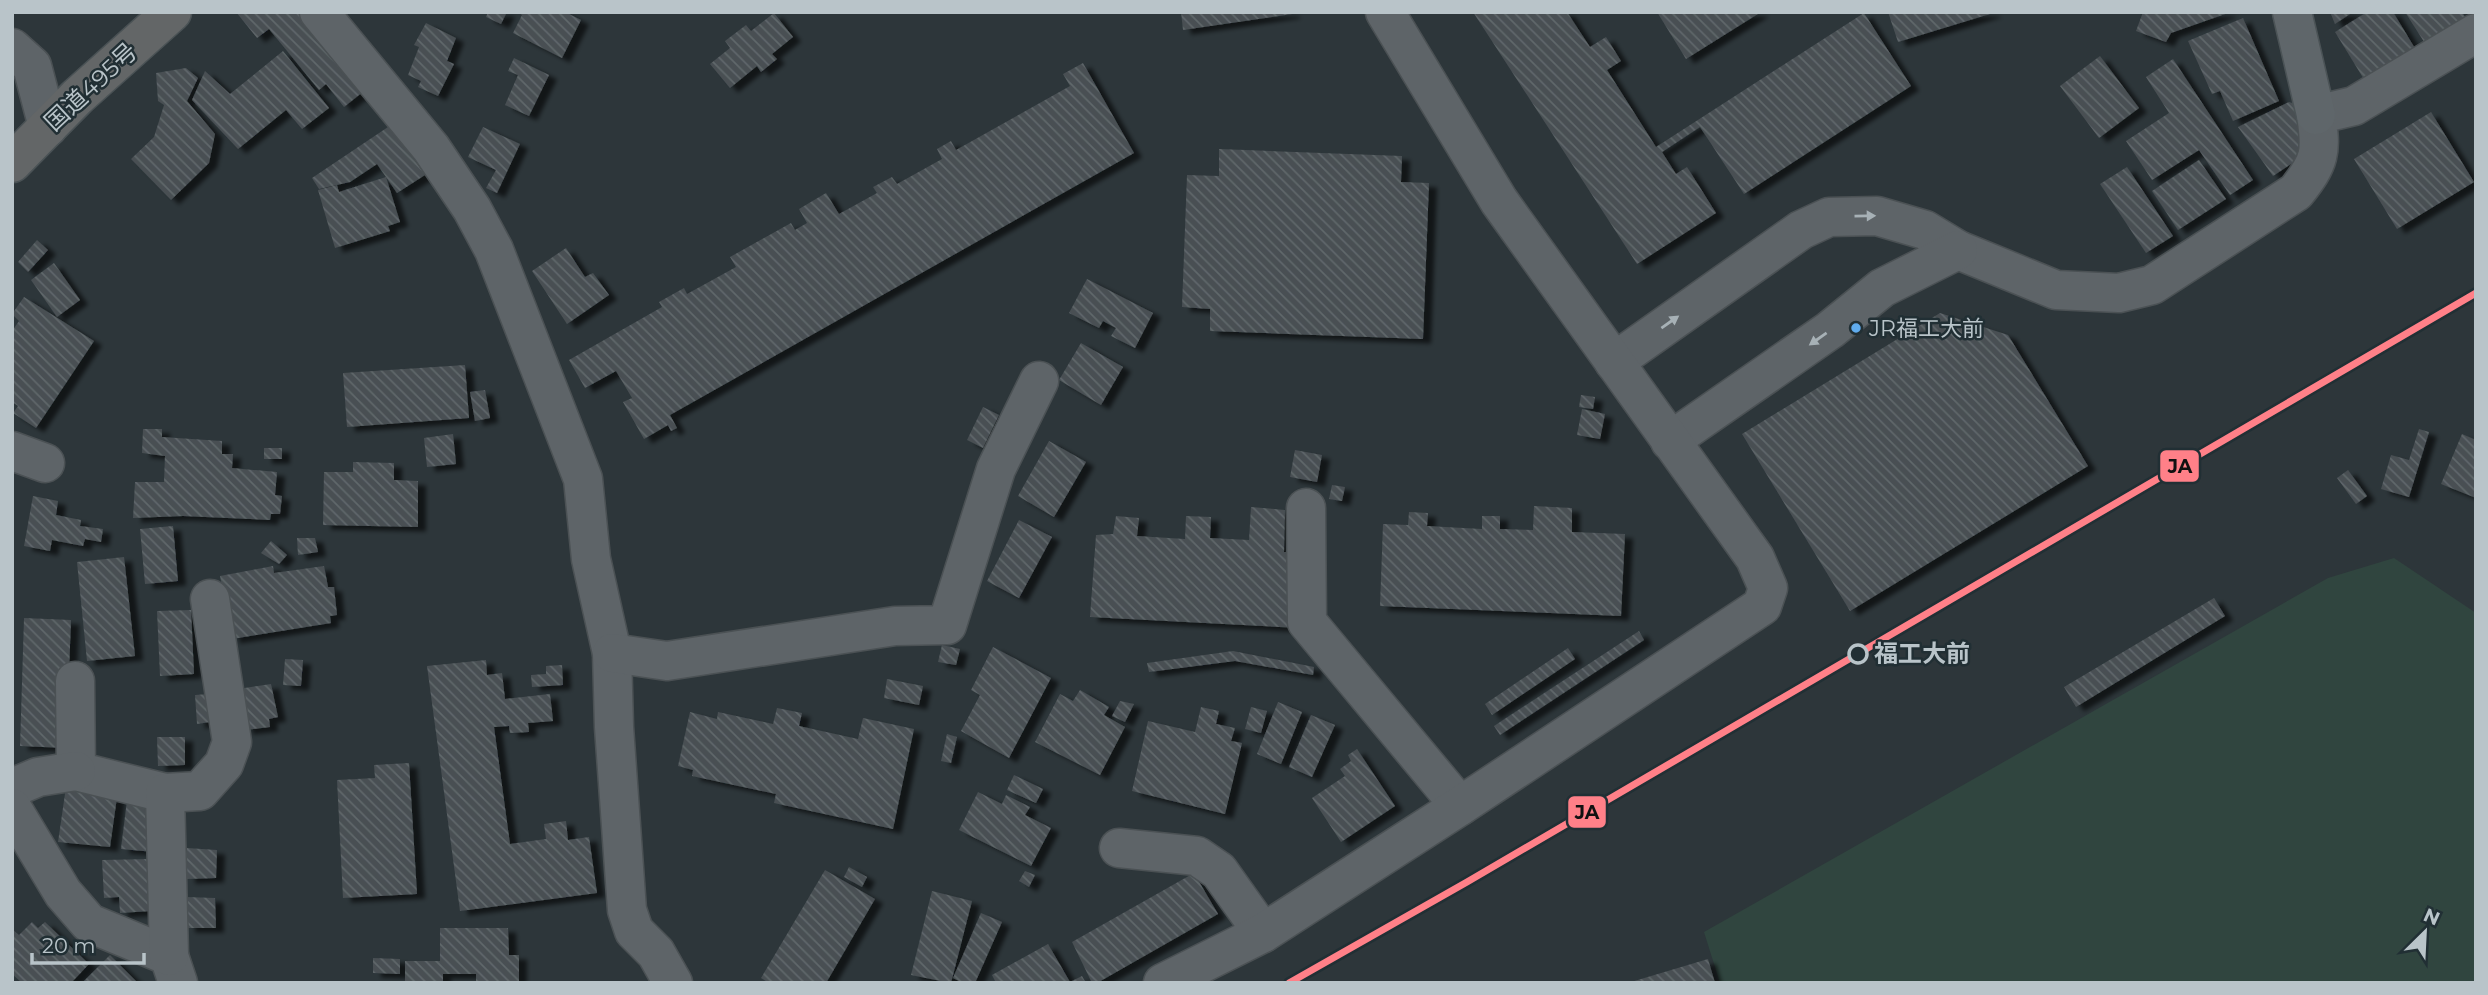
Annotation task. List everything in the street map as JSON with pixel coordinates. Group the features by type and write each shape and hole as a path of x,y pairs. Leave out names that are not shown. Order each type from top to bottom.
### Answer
{"highway":[{"name":"国道495号","path":"12,163 77,97 172,12"}],"main road":[{"path":"2292,12 2316,115"}],"street":[{"path":"318,12 431,148 472,209 494,250 583,480 591,559 612,653 614,727 627,910 634,930 656,953 673,983"},
{"path":"1163,983 1262,933 1460,806 1762,606 1768,588 1755,558 1499,201 1385,12"},
{"path":"1614,362 1801,230 1829,217 1877,216 1925,230 1958,250 2056,290 2119,293 2152,285 2296,192 2312,172 2321,146 2316,115 2354,106 2476,33"},
{"path":"12,48 32,66 48,127"},
{"path":"1670,440 1830,330 1882,288 1958,250"},
{"path":"612,653 667,661 895,626 947,625 996,470 1038,381"},
{"path":"1306,508 1307,622 1460,806"},
{"path":"12,788 38,777 76,771 165,793 200,791 224,764 232,743 210,599"},
{"path":"75,681 76,771"},
{"path":"165,793 174,969"},
{"path":"12,808 63,893 89,923 174,969"},
{"path":"1119,848 1198,856 1219,871 1262,933"}],"green space":[{"path":"2394,558 2476,613 2476,983 1720,983 1704,932 2328,578"}],"building":[{"path":"236,12 297,12 364,91 344,107 326,84 319,90 269,29 257,38"},
{"path":"488,12 507,12 501,24 486,17"},
{"path":"518,12 565,12 581,20 562,58 513,33 522,15"},
{"path":"1181,12 1292,12 1292,14 1183,30"},
{"path":"1473,12 1567,12 1590,47 1606,37 1621,61 1607,70 1656,147 1864,13 1911,86 1744,194 1700,127 1662,152 1676,174 1687,167 1716,213 1637,264"},
{"path":"1657,12 1761,12 1686,59"},
{"path":"1888,12 1993,12 1993,13 1898,42"},
{"path":"2143,12 2228,13 2171,33 2166,42 2136,31"},
{"path":"2330,12 2353,12 2335,24"},
{"path":"2367,12 2393,12 2416,50 2365,81 2335,32"},
{"path":"2405,12 2462,12 2467,20 2426,45"},
{"path":"774,13 793,37 772,54 777,59 761,72 757,66 730,88 710,64 730,48 725,41 746,25 751,31"},
{"path":"2243,18 2279,101 2233,121 2220,91 2212,94 2188,41"},
{"path":"426,23 456,38 447,61 454,64 438,96 418,87 421,81 408,75 419,47 414,45"},
{"path":"283,51 329,108 302,129 286,110 238,149 192,100 205,71 230,94"},
{"path":"2100,56 2139,108 2099,138 2060,86"},
{"path":"514,58 549,75 529,116 505,105 518,75 508,71"},
{"path":"2173,59 2253,180 2230,195 2199,150 2152,180 2126,141 2169,113 2146,77"},
{"path":"1083,63 1134,153 670,415 677,428 671,431 668,425 644,439 623,402 632,398 616,371 585,388 569,360 662,307 659,302 684,288 687,294 736,267 730,257 791,223 795,230 807,223 799,209 826,193 839,214 877,193 873,187 892,177 897,184 942,159 937,149 951,141 956,150 1070,86 1063,74"},
{"path":"186,68 198,78 187,101 215,134 209,163 171,200 131,159 154,137 164,105 158,101 156,73"},
{"path":"2289,102 2303,106 2315,148 2273,176 2238,127"},
{"path":"2431,112 2474,182 2397,229 2354,159"},
{"path":"391,125 425,175 397,193 377,164 350,182 319,189 312,178"},
{"path":"483,127 520,144 497,193 486,188 496,170 468,157"},
{"path":"1219,149 1402,156 1401,182 1429,183 1423,339 1210,331 1210,309 1182,307 1187,175 1219,176"},
{"path":"2199,160 2226,199 2178,230 2152,191"},
{"path":"2127,167 2173,236 2146,253 2100,184"},
{"path":"386,177 400,222 388,226 390,231 335,248 318,190 337,185 339,192"},
{"path":"37,240 48,250 28,272 18,262"},
{"path":"566,248 585,277 593,273 609,295 567,324 532,271"},
{"path":"54,263 80,300 57,317 31,280"},
{"path":"1087,279 1153,313 1135,348 1111,336 1116,328 1103,321 1099,328 1069,313"},
{"path":"24,297 94,341 36,428 13,413 18,406 12,402 12,331 19,321 12,314"},
{"path":"1940,313 2008,335 2088,466 1850,611 1742,434"},
{"path":"1081,343 1123,367 1101,405 1059,380"},
{"path":"465,365 469,418 347,427 343,373"},
{"path":"485,390 490,418 475,421 470,392"},
{"path":"1581,395 1595,397 1593,409 1579,407"},
{"path":"983,407 999,415 983,448 967,440"},
{"path":"1582,409 1605,414 1600,439 1577,435"},
{"path":"143,429 162,429 162,437 222,441 222,454 233,454 232,468 277,472 275,495 282,496 280,514 271,514 270,520 183,516 133,518 135,482 164,482 165,456 142,453"},
{"path":"2419,429 2429,432 2409,497 2381,489 2391,455 2409,460"},
{"path":"453,434 456,464 427,467 424,438"},
{"path":"2462,434 2476,440 2476,498 2441,484"},
{"path":"1049,441 1086,462 1054,517 1018,496"},
{"path":"264,448 282,448 282,459 264,459"},
{"path":"1295,450 1322,455 1317,482 1290,477"},
{"path":"353,462 394,463 394,480 418,481 418,527 323,525 324,472 353,472"},
{"path":"2348,470 2367,496 2356,504 2337,478"},
{"path":"1332,485 1345,487 1342,501 1329,499"},
{"path":"33,496 58,501 56,515 81,520 80,526 103,529 101,542 85,539 83,546 52,540 50,551 24,546"},
{"path":"1534,506 1572,508 1572,532 1625,534 1621,616 1380,606 1383,524 1408,525 1409,512 1428,513 1427,526 1482,529 1482,516 1500,516 1500,529 1533,530"},
{"path":"1251,507 1285,510 1284,552 1305,553 1300,628 1090,617 1096,535 1113,534 1116,516 1139,518 1137,536 1185,539 1186,516 1211,517 1210,538 1249,540"},
{"path":"1019,520 1052,537 1019,598 987,581"},
{"path":"173,526 178,581 145,584 140,529"},
{"path":"297,538 315,538 318,552 298,555"},
{"path":"271,541 287,555 279,564 261,553"},
{"path":"124,557 135,656 87,661 77,562"},
{"path":"273,566 274,573 324,566 328,587 334,587 337,615 330,616 331,623 232,639 220,576"},
{"path":"2214,598 2225,616 2076,707 2064,687"},
{"path":"191,610 194,674 160,676 157,611"},
{"path":"24,618 71,620 66,748 20,746"},
{"path":"1639,631 1644,640 1500,735 1494,726"},
{"path":"942,645 960,649 956,665 938,662"},
{"path":"993,647 1051,678 1009,758 961,731 980,695 971,690"},
{"path":"1568,648 1575,659 1492,715 1485,704"},
{"path":"1233,651 1314,667 1313,675 1235,661 1149,672 1147,663"},
{"path":"285,659 303,660 301,686 283,685"},
{"path":"486,660 487,675 502,673 505,699 550,694 553,721 528,723 529,732 510,733 509,726 494,727 510,844 546,839 544,824 566,821 568,840 589,837 597,893 460,911 427,666"},
{"path":"562,665 563,685 532,687 531,675 546,674 546,666"},
{"path":"887,679 923,686 919,705 884,698"},
{"path":"271,684 278,717 269,719 270,727 245,730 238,689"},
{"path":"1080,690 1109,707 1104,715 1125,727 1100,775 1035,742 1060,694 1073,701"},
{"path":"208,694 210,722 197,724 195,695"},
{"path":"1120,701 1134,704 1125,722 1112,716"},
{"path":"1278,702 1302,712 1281,764 1257,754"},
{"path":"1201,707 1219,711 1216,724 1235,728 1231,741 1242,743 1225,814 1132,791 1148,721 1195,732"},
{"path":"1251,707 1267,711 1261,733 1245,729"},
{"path":"777,708 802,713 799,726 858,739 863,718 914,729 893,829 774,803 776,794 692,776 693,770 678,766 690,712 717,719 718,712 773,724"},
{"path":"1311,715 1335,725 1312,777 1289,767"},
{"path":"947,734 957,737 951,763 941,761"},
{"path":"157,737 185,737 185,765 158,766"},
{"path":"1357,749 1395,806 1341,842 1312,798 1345,776 1340,769 1351,761 1348,755"},
{"path":"409,763 417,894 343,898 337,780 375,778 374,765"},
{"path":"1014,775 1043,789 1036,803 1007,790"},
{"path":"66,787 118,790 110,847 58,842"},
{"path":"978,792 1002,804 1006,795 1030,807 1025,815 1051,828 1031,866 959,830"},
{"path":"128,793 152,802 154,852 121,849"},
{"path":"187,848 217,850 216,878 187,879"},
{"path":"151,859 151,911 120,913 119,897 104,898 102,860"},
{"path":"849,867 867,877 862,887 844,877"},
{"path":"825,870 875,899 826,983 769,983 761,978"},
{"path":"1025,871 1035,875 1029,887 1019,881"},
{"path":"1194,873 1218,914 1097,983 1092,983 1072,942"},
{"path":"932,891 972,901 951,983 911,975"},
{"path":"187,897 215,898 216,928 187,928"},
{"path":"981,913 1002,922 975,983 963,983 953,978"},
{"path":"32,922 38,928 45,922 89,964 71,983 22,983 12,974 12,929 19,935"},
{"path":"440,928 508,928 509,955 519,955 519,983 476,983 476,974 443,974 443,983 405,983 405,961 440,961"},
{"path":"1048,944 1070,982 1082,976 1086,983 996,983 992,975"},
{"path":"110,955 138,983 82,983"},
{"path":"373,958 400,959 400,974 373,973"},
{"path":"1708,959 1715,983 1631,983 1631,982"}],"transit line":[{"name":"JA","path":"1289,983 1467,882 2476,293"}],"place":[{"name":"JR福工大前","path":"1856,328"},
{"name":"福工大前","path":"1858,654"}]}
